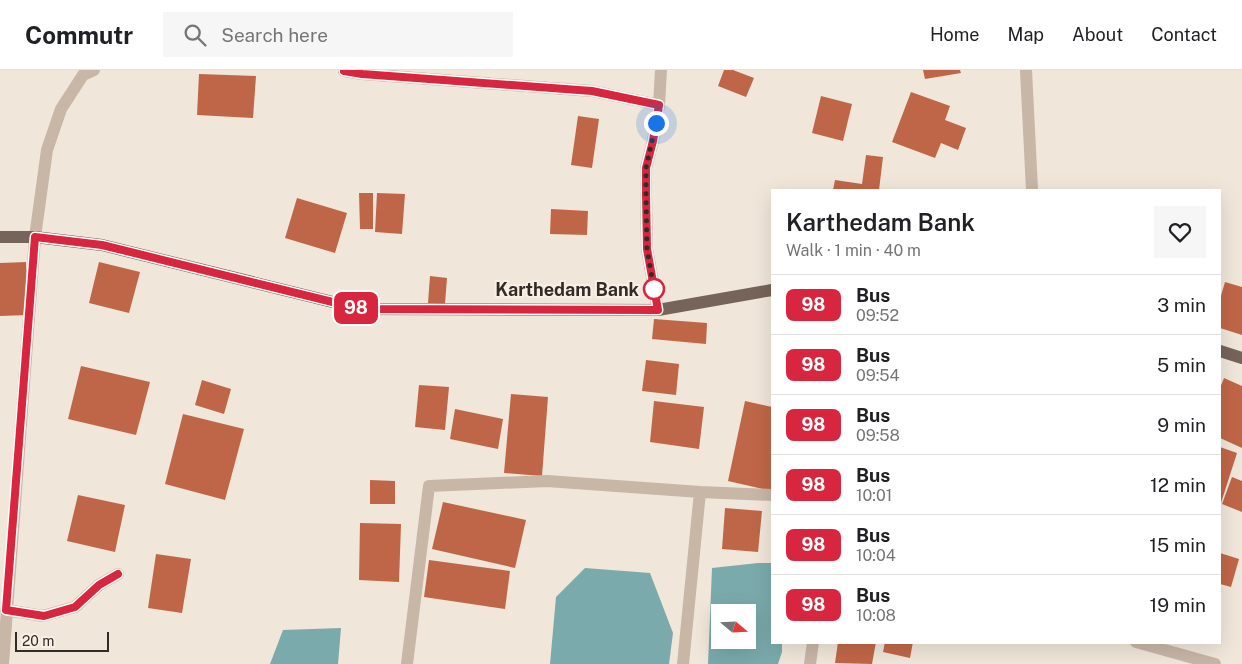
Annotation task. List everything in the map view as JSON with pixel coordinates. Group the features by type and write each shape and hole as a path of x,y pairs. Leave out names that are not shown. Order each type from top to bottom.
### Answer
{"main road":[{"path":"0,237 35,237 102,245 361,309 658,310 771,290"},
{"path":"1221,351 1242,358"}],"street":[{"path":"2,664 35,237 47,150 61,110 83,75 94,70"},
{"path":"658,310 647,249 646,168 659,105 661,70"},
{"path":"1026,70 1032,189"},
{"path":"344,71 379,72 592,91 659,105"},
{"path":"406,664 429,486 547,480 700,492 771,495"},
{"path":"684,664 700,492"},
{"path":"6,610 44,616 75,607 99,585 118,574"},
{"path":"810,664 813,644"},
{"path":"1143,644 1215,664"}],"water":[{"path":"771,563 771,644 782,644 782,652 778,664 708,664 712,568"},
{"path":"585,568 650,573 673,633 669,664 550,664 556,597"},
{"path":"341,628 338,664 270,664 283,630"}],"building":[{"path":"724,70 733,70 754,78 746,97 718,86"},
{"path":"923,70 960,70 961,73 925,79"},
{"path":"199,74 256,76 253,118 197,115"},
{"path":"911,92 950,106 945,120 966,128 958,150 941,143 935,158 892,142"},
{"path":"821,96 852,104 843,141 812,133"},
{"path":"578,116 599,119 592,168 571,165"},
{"path":"866,155 883,157 879,189 833,189 835,180 862,184"},
{"path":"359,193 373,193 373,229 360,229"},
{"path":"377,193 405,194 402,234 375,232"},
{"path":"297,198 347,213 335,253 285,238"},
{"path":"551,209 588,211 587,235 550,234"},
{"path":"26,262 27,315 0,316 0,263"},
{"path":"99,262 140,272 129,313 89,303"},
{"path":"430,276 447,278 445,304 428,303"},
{"path":"1225,282 1242,287 1242,335 1221,328 1221,296"},
{"path":"654,319 707,323 706,344 652,339"},
{"path":"646,360 679,364 676,395 642,391"},
{"path":"81,366 150,382 136,435 68,419"},
{"path":"1224,378 1242,386 1242,448 1221,438 1221,386"},
{"path":"202,380 231,389 224,414 195,405"},
{"path":"419,385 449,387 445,430 415,427"},
{"path":"511,394 548,397 542,476 504,473"},
{"path":"654,401 704,407 699,449 650,442"},
{"path":"745,401 771,407 771,491 728,481"},
{"path":"455,409 503,419 498,449 450,439"},
{"path":"183,414 244,429 225,500 165,484"},
{"path":"1221,447 1237,453 1221,503"},
{"path":"1232,477 1242,481 1242,512 1222,504"},
{"path":"370,480 395,481 395,504 370,504"},
{"path":"78,495 125,505 115,552 67,541"},
{"path":"443,502 526,520 515,568 432,549"},
{"path":"725,508 762,511 758,552 722,549"},
{"path":"360,523 401,524 399,582 359,580"},
{"path":"1221,553 1239,559 1231,587 1221,584"},
{"path":"156,554 191,559 182,613 148,608"},
{"path":"429,560 510,571 505,609 424,597"},
{"path":"838,644 876,644 872,664 835,663"},
{"path":"885,644 913,644 910,658 883,652"}],"bus line":[{"name":"98","path":"118,574 99,585 75,607 44,616 6,610 35,237 102,245 361,309 658,310 647,249 646,168 659,105 592,91 362,74 344,71"}],"place":[{"name":"Karthedam Bank","path":"654,289"}],"route":[{"path":"654,289 655,295 647,249 646,168 656,123"}]}
